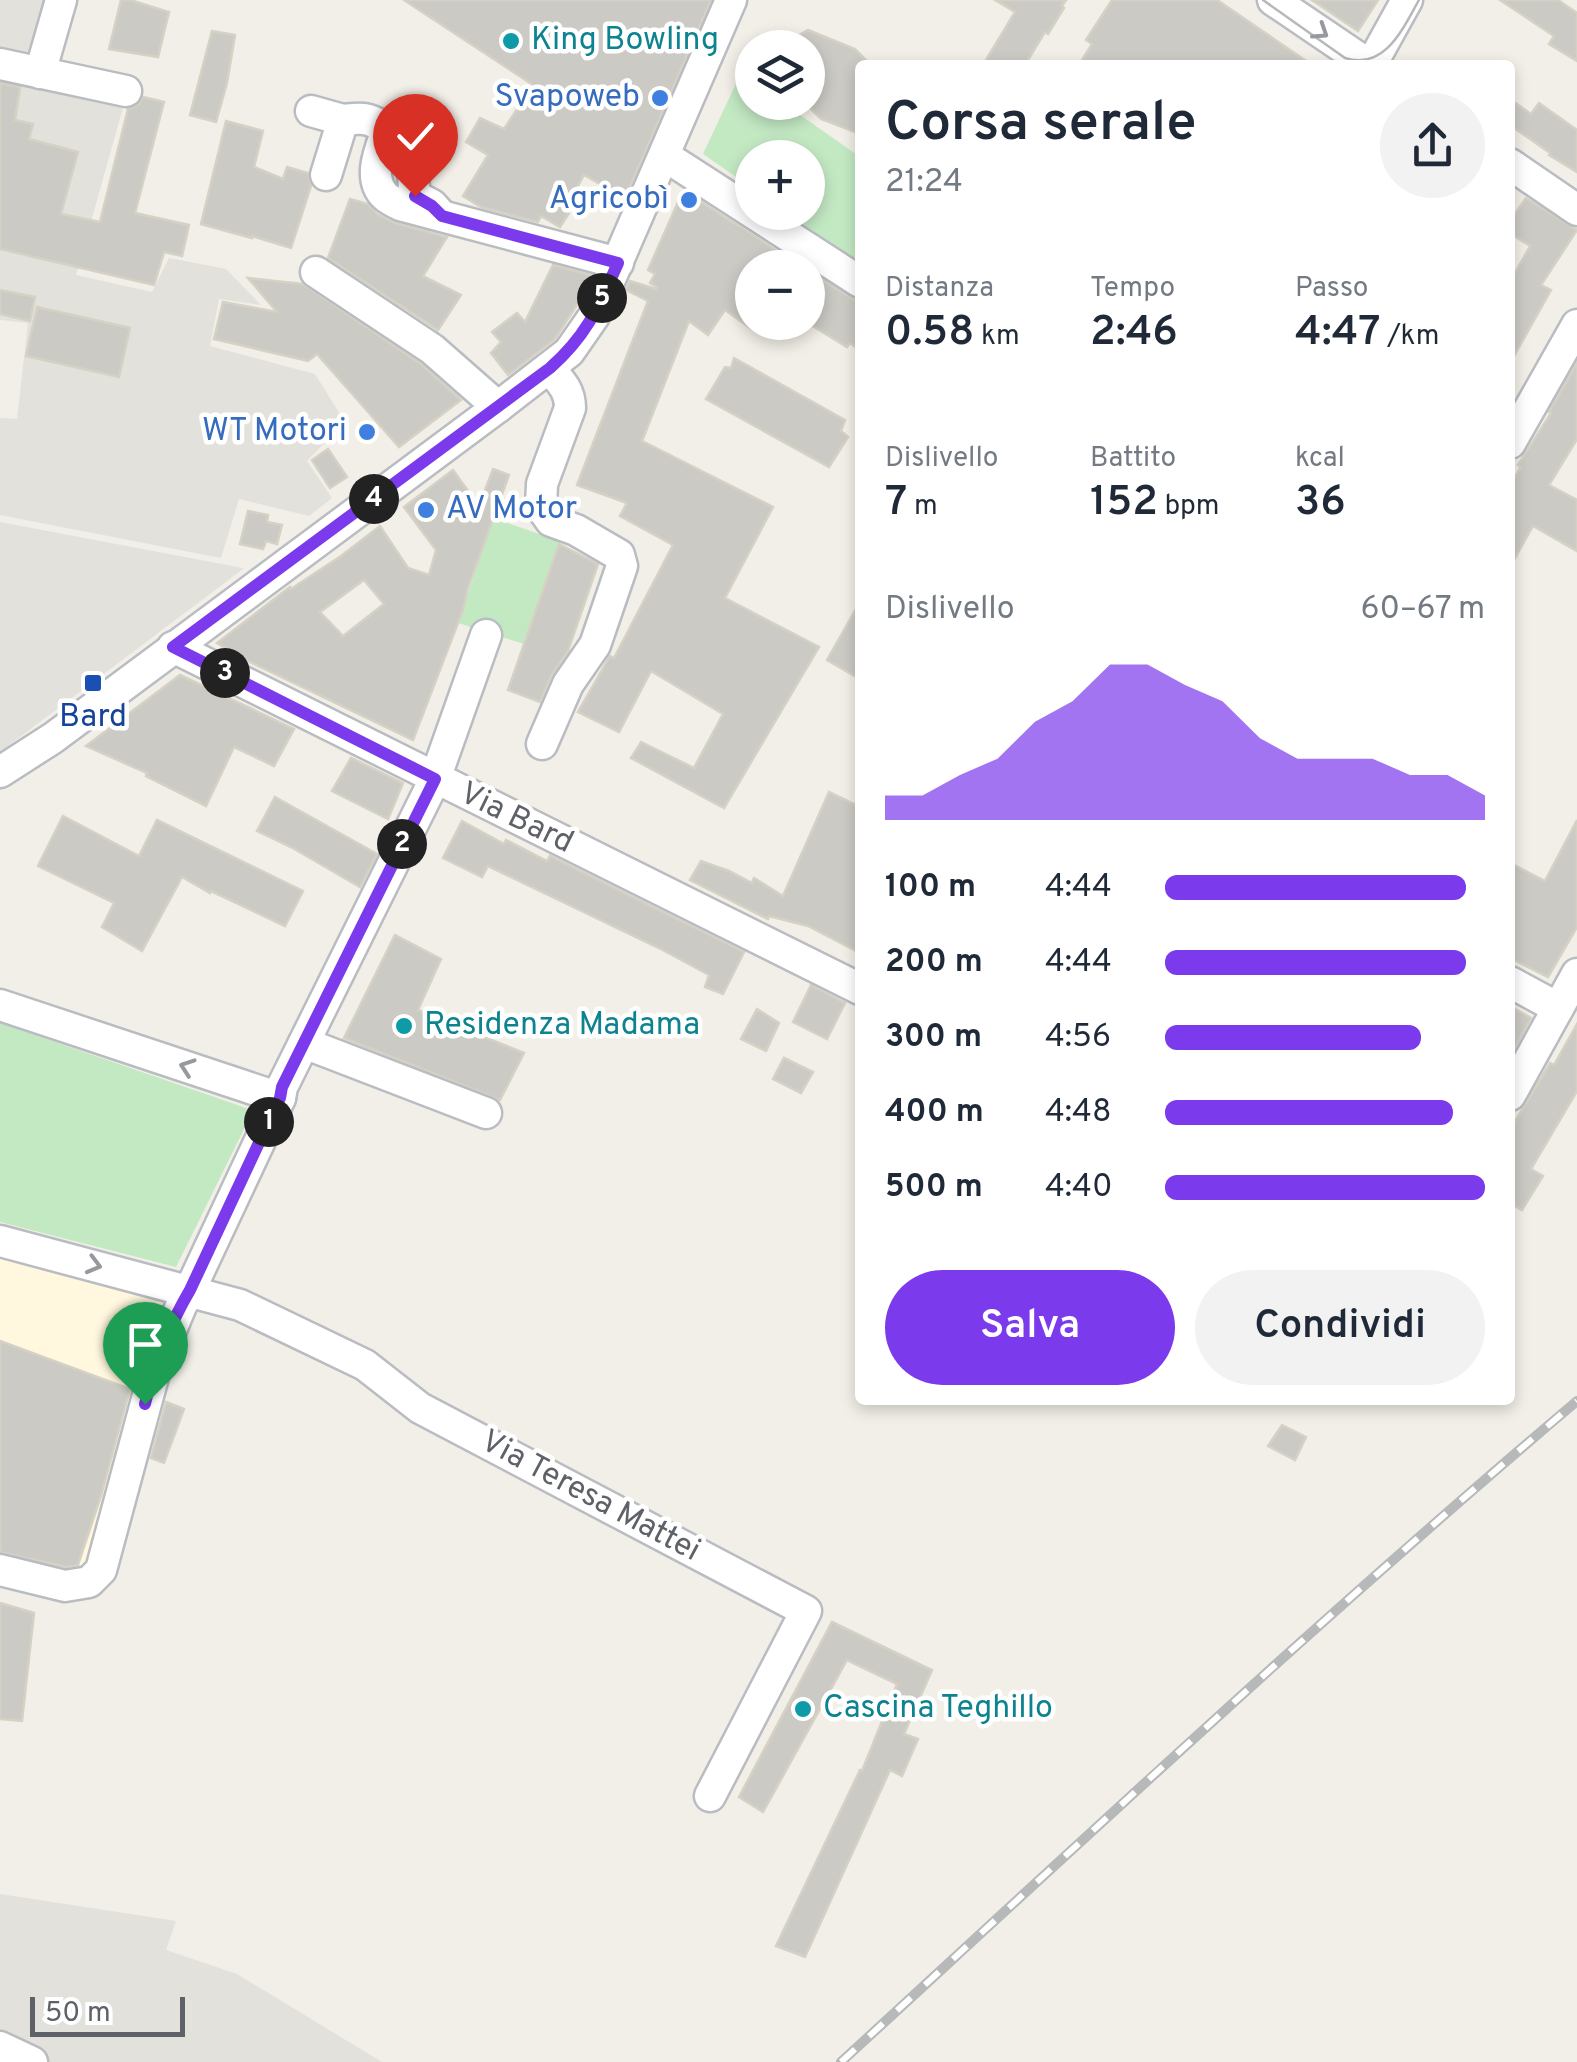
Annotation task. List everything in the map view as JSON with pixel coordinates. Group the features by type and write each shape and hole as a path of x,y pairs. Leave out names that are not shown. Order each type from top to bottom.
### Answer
{"street":[{"path":"40,73 60,0"},
{"path":"0,772 53,738 569,352 594,316 731,0"},
{"path":"1273,0 1363,60"},
{"path":"1373,60 1407,0"},
{"path":"0,64 126,90"},
{"path":"312,111 343,120 374,120 387,130 375,178 384,195 400,205 618,263"},
{"path":"326,175 343,120"},
{"path":"665,156 855,279"},
{"path":"1515,167 1577,210"},
{"path":"316,272 432,349 498,408"},
{"path":"1515,434 1577,326"},
{"path":"542,744 568,684 595,646 622,566 619,555 576,530 550,521 541,507 542,484 570,408 567,389 550,368"},
{"path":"0,1570 65,1586 89,1582 102,1570 147,1395 180,1308 282,1087 435,779 486,636"},
{"name":"Via Bard","path":"173,647 855,986"},
{"path":"0,796 53,738"},
{"path":"1515,1085 1577,974"},
{"path":"1515,985 1558,1008"},
{"path":"0,1004 280,1098"},
{"path":"304,1042 486,1113"},
{"name":"Via Teresa Mattei","path":"0,1240 240,1305 365,1366 420,1408 806,1611 710,1796"},
{"path":"0,2047 32,2062"}],"shaded area":[{"path":"0,0 57,0 38,65 0,56"},
{"path":"0,68 126,97 76,275 152,292 169,258 226,269 261,305 219,299 210,346 315,374 345,422 307,461 332,498 309,516 239,499 221,558 0,515 0,418 17,419 28,323 0,320"},
{"path":"0,522 243,568 243,569 0,752"},
{"path":"0,1249 171,1303 86,1570 0,1554"},
{"path":"0,1894 176,1921 166,1950 237,1974 382,2062 0,2062"}],"green space":[{"path":"735,86 735,120 807,120 855,153 855,260 812,230 825,230 825,140 735,140 735,176 703,154"},
{"path":"493,518 560,541 524,644 458,623"},
{"path":"0,1023 249,1109 250,1117 176,1267 0,1222"}],"building":[{"path":"121,0 169,12 158,57 109,49"},
{"path":"404,0 711,0 625,198 584,175 560,227 541,216 538,222 481,207 463,196 488,155 466,142 480,118 504,129 533,85"},
{"path":"995,0 1066,0 1028,60 986,60 1015,12"},
{"path":"1112,0 1217,0 1305,60 1082,60 1092,44 1086,40"},
{"path":"1312,0 1378,0 1358,31"},
{"path":"1500,0 1558,0 1577,13 1577,61 1549,44 1554,36"},
{"path":"212,31 235,35 216,122 190,115"},
{"path":"825,37 855,49 866,60 855,60 855,132 824,120"},
{"path":"0,83 20,87 15,120 33,124 29,139 78,152 61,214 100,222 128,109 143,97 164,102 135,213 189,225 182,256 164,252 154,285 0,249"},
{"path":"1515,103 1531,114 1539,103 1577,130 1577,172 1515,128"},
{"path":"226,121 263,131 254,167 283,179 287,167 308,173 311,186 291,248 201,224"},
{"path":"682,193 735,224 735,230 744,230 775,250 735,250 735,317 725,310 708,335 689,321 642,441 773,507 725,598 819,647 724,808 631,758 641,742 694,768 723,714 651,671 619,732 578,712 610,656 614,658 673,545 620,516 627,503 577,485 648,301 626,290 630,281 656,289 650,283 655,274 648,270"},
{"path":"1526,198 1577,230 1541,285 1551,290 1515,354 1515,273 1530,246 1515,236 1515,214"},
{"path":"350,199 368,204 395,223 447,237 423,276 461,295 438,330 328,258"},
{"path":"553,265 590,275 582,297 555,339 508,375 491,353 501,342 492,332 517,313 525,322"},
{"path":"248,278 303,284 421,364 461,400 399,447 317,354 308,361 214,339 223,302 277,312"},
{"path":"825,281 855,301 855,346 850,343 847,347 825,333"},
{"path":"0,290 35,297 30,321 0,314"},
{"path":"37,307 130,328 119,377 26,356"},
{"path":"734,358 845,420 841,431 848,437 829,467 706,399 725,367 731,368"},
{"path":"1577,363 1577,439 1549,485 1577,500 1577,551 1533,526 1515,558 1515,477"},
{"path":"328,449 347,477 330,488 312,460"},
{"path":"493,469 509,475 413,740 217,643 380,526 408,568 429,575 436,550 404,507 453,470 479,506","holes":["364,580 384,604 343,636 320,612"]},
{"path":"248,511 268,515 267,522 282,525 277,544 266,541 263,549 240,544"},
{"path":"559,544 598,564 568,651 540,702 508,690"},
{"path":"855,611 855,676 827,660"},
{"path":"180,675 294,729 274,766 234,747 206,806 146,776 147,773 86,746"},
{"path":"351,758 403,783 388,819 332,791"},
{"path":"829,792 855,805 855,950 808,926 769,916 768,919 690,880 701,861 752,883 754,878 783,896"},
{"path":"275,797 377,854 360,887 257,831"},
{"path":"63,816 139,856 157,820 303,891 285,926 182,877 142,951 102,927 114,903 38,866"},
{"path":"1577,820 1577,927 1548,977 1515,960 1515,866 1545,881"},
{"path":"462,821 504,844 506,840 547,861 550,856 744,952 723,994 705,987 709,975 659,948 488,866 482,877 443,858"},
{"name":"Residenza Madama","path":"395,935 441,959 418,1010 524,1053 500,1100 344,1038"},
{"path":"811,985 845,1003 827,1039 793,1022"},
{"path":"757,1009 779,1023 766,1051 741,1039"},
{"path":"1515,1009 1531,1018 1515,1047"},
{"path":"1577,1024 1577,1091 1531,1169 1543,1176 1522,1210 1515,1206 1515,1122 1550,1063 1554,1065"},
{"path":"784,1058 813,1072 801,1093 773,1079"},
{"path":"0,1341 130,1389 78,1565 66,1567 0,1552"},
{"path":"166,1402 184,1409 164,1463 151,1458"},
{"path":"1282,1425 1306,1437 1295,1460 1268,1446"},
{"path":"0,1603 34,1613 22,1721 0,1719"},
{"name":"Cascina Teghillo","path":"832,1622 932,1670 904,1734 918,1739 902,1776 890,1770 805,1957 776,1946 862,1771 897,1684 847,1660 763,1812 739,1797"}],"tram line":[{"path":"1263,0 1345,58 1359,60 1382,53 1419,0"}],"railway":[{"path":"841,2062 1297,1645 1577,1401"}],"place":[{"name":"King Bowling","path":"511,41"},
{"name":"Svapoweb","path":"660,98"},
{"name":"Agricobì","path":"689,200"},
{"name":"WT Motori","path":"367,432"},
{"name":"AV Motor","path":"426,510"},
{"name":"Bard","path":"93,683"},
{"name":"Residenza Madama","path":"404,1026"},
{"name":"Cascina Teghillo","path":"803,1709"}],"route":[{"path":"145,1404 181,1306 282,1087 435,779 173,647 569,352 594,316 618,263 442,216 415,196"}]}
